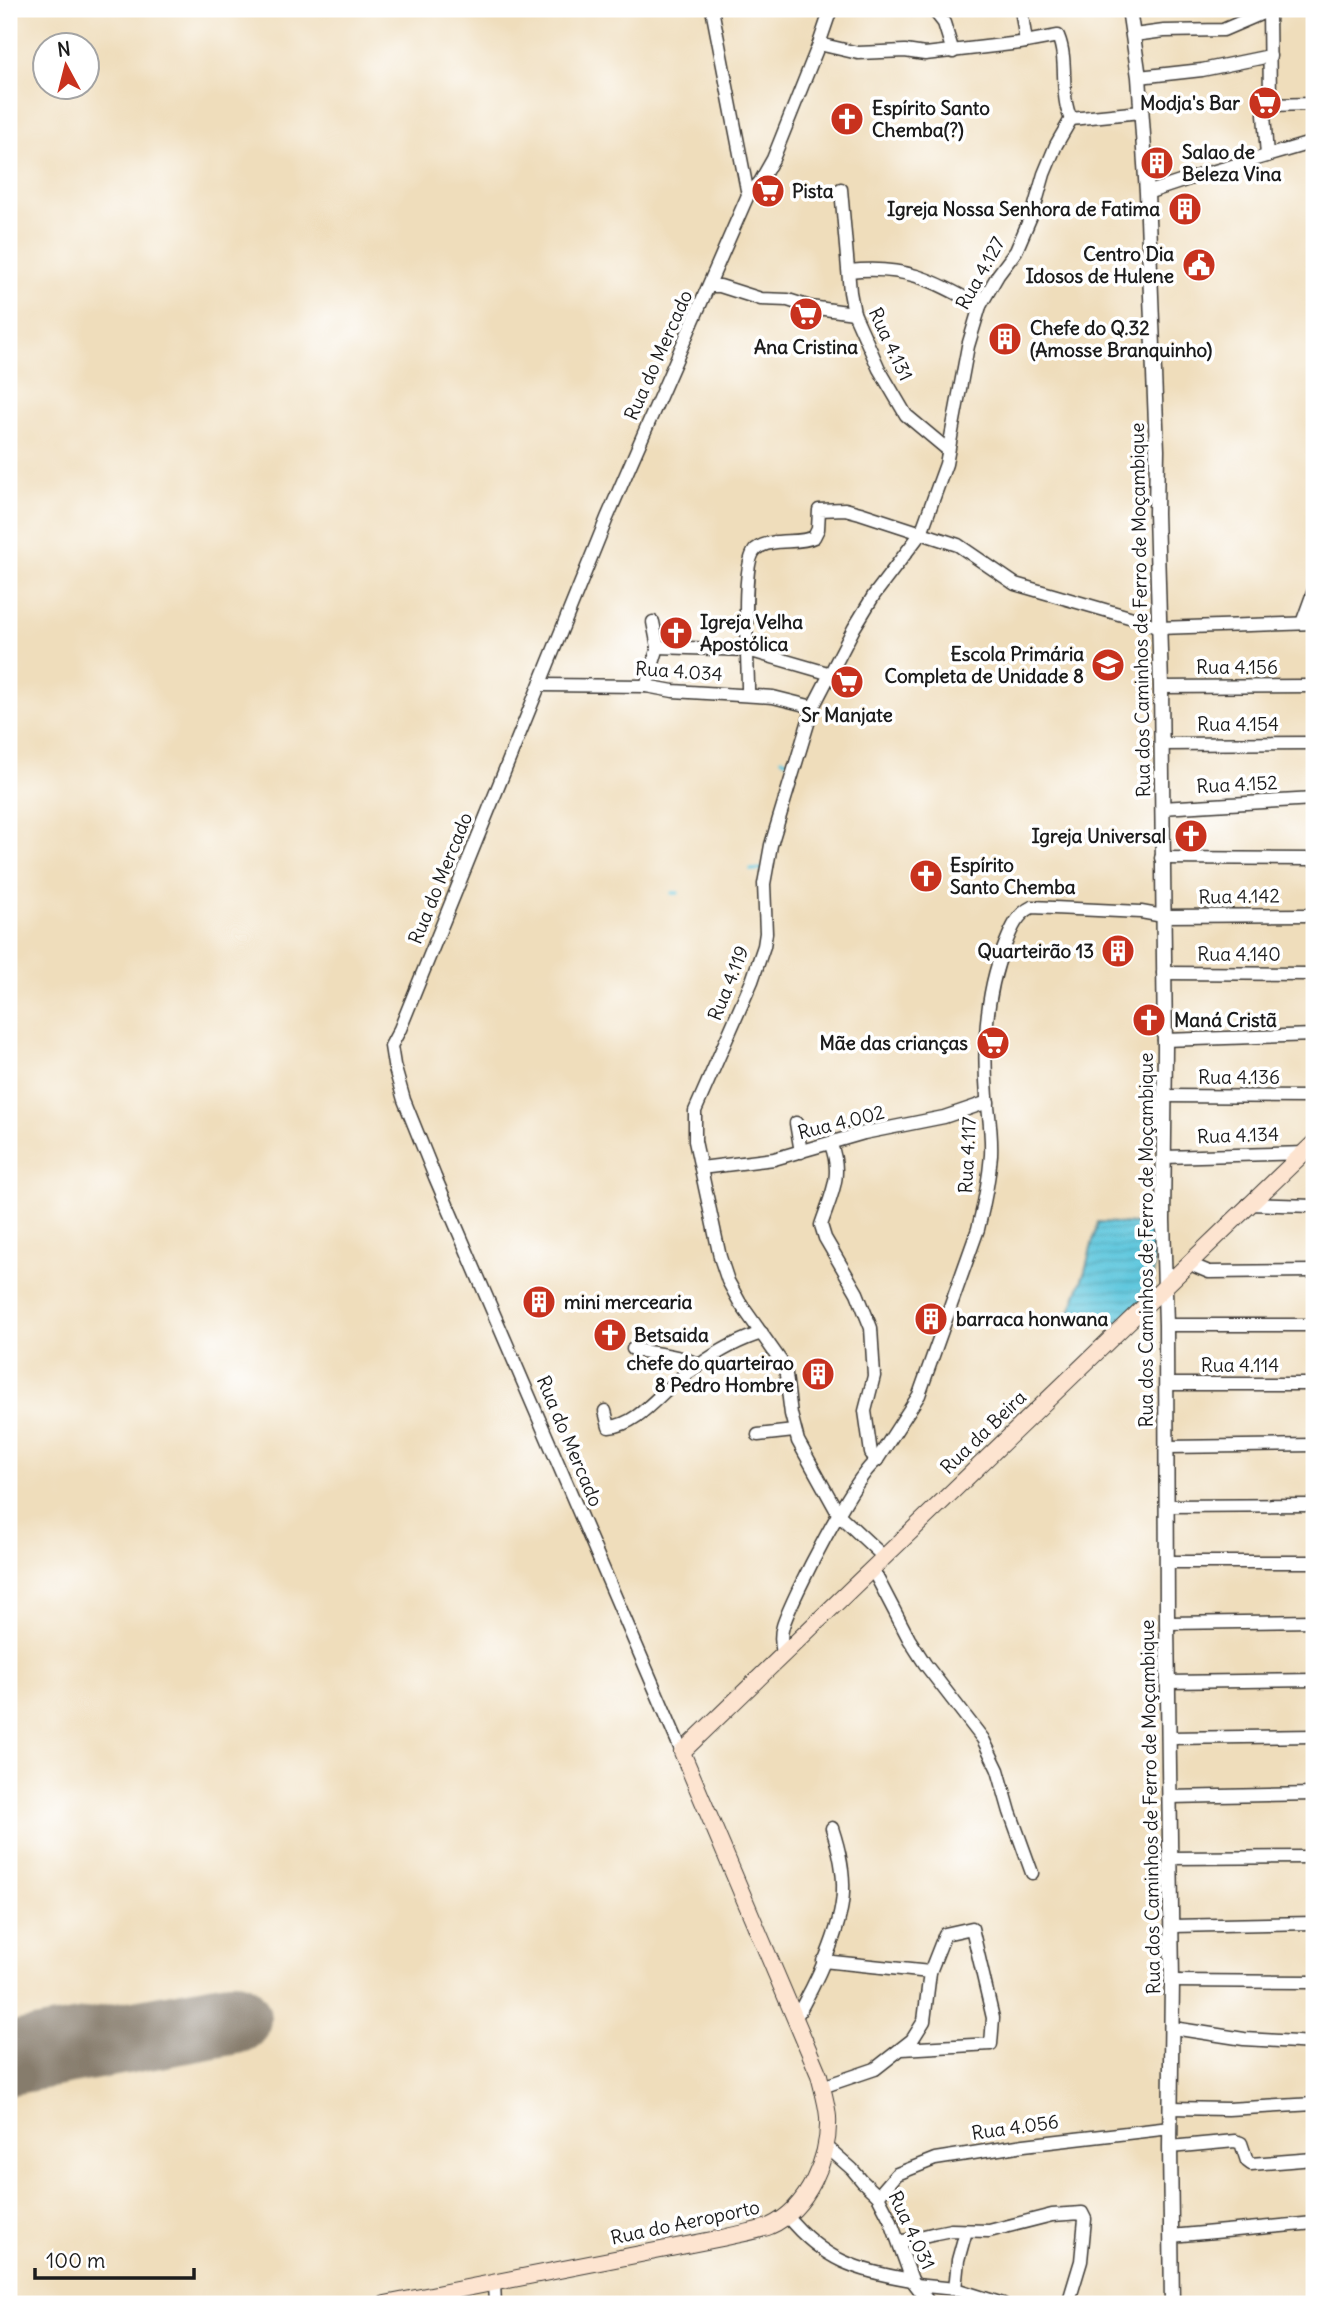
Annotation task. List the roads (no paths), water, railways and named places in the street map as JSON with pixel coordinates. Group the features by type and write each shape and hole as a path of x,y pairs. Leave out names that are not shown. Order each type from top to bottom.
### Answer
{"main road":[{"name":"Rua da Beira","path":"682,1752 1248,1204 1310,1149"},
{"name":"Rua do Aeroporto","path":"385,2304 722,2238 769,2226 787,2216 804,2197 822,2162 826,2146 828,2116 822,2087 682,1752"}],"street":[{"path":"712,9 748,195"},
{"path":"748,195 760,183 773,159 831,9"},
{"path":"933,9 944,23 953,52"},
{"path":"1021,9 1026,42"},
{"name":"Rua dos Caminhos de Ferro de Moçambique","path":"1129,9 1139,77 1147,193 1157,450 1173,2028 1170,2108 1172,2304"},
{"path":"1134,35 1164,31 1217,31 1270,10 1268,105 1264,114 1267,156"},
{"path":"819,44 870,54 905,51 925,54 1055,36 1059,38 1071,119 1141,111"},
{"path":"1139,77 1202,70 1270,55"},
{"path":"1268,105 1314,104"},
{"name":"Rua 4.127","path":"921,533 948,456 968,346 980,306 1016,251 1056,145 1071,119"},
{"path":"1147,193 1314,142"},
{"name":"Rua 4.131","path":"841,189 850,292 855,313 879,369 906,415 948,450"},
{"name":"Rua do Mercado","path":"682,1752 435,1177 401,1092 391,1052 392,1041 400,1029 607,518 748,195"},
{"path":"849,271 888,269 911,273 933,281 980,306"},
{"path":"710,286 720,286 761,299 788,300 810,307 855,313"},
{"path":"748,695 746,607 748,566 753,552 770,544 814,537 818,529 819,510 831,508 852,511 958,545 1015,584 1143,621 1158,628 1308,623 1314,590"},
{"name":"Rua 4.119","path":"921,533 874,594 814,707 771,845 764,884 764,946 752,981 695,1111 694,1131 728,1282 785,1367 794,1431 809,1465 839,1515 878,1563 909,1639 983,1739 998,1770 1032,1873"},
{"path":"646,686 658,647 653,622"},
{"path":"658,647 748,650 831,674"},
{"name":"Rua 4.034","path":"540,685 646,686 673,691 774,697 814,707"},
{"name":"Rua 4.156","path":"1161,687 1314,686"},
{"name":"Rua 4.154","path":"1161,744 1314,743"},
{"name":"Rua 4.152","path":"1162,808 1314,799"},
{"path":"1161,858 1314,859"},
{"name":"Rua 4.117","path":"783,1653 783,1626 797,1594 859,1481 877,1460 919,1395 978,1229 991,1155 992,1122 988,1102 986,1020 1000,955 1020,915 1032,907 1129,911 1163,916"},
{"name":"Rua 4.142","path":"1163,916 1314,915"},
{"name":"Rua 4.140","path":"1163,973 1314,974"},
{"path":"1164,1040 1314,1035"},
{"name":"Rua 4.136","path":"1164,1096 1314,1097"},
{"name":"Rua 4.002","path":"701,1168 774,1159 864,1133 944,1117 988,1102"},
{"path":"796,1123 801,1152"},
{"path":"831,1144 836,1183 821,1225 825,1238 854,1286 871,1328 874,1376 864,1411 871,1452 877,1460"},
{"name":"Rua 4.134","path":"1164,1157 1310,1149"},
{"path":"1248,1204 1314,1206"},
{"path":"1191,1260 1197,1267 1209,1272 1314,1271"},
{"path":"1166,1325 1314,1325"},
{"path":"605,1411 609,1427 622,1424 719,1351 744,1338 762,1333"},
{"path":"633,1349 682,1358 698,1366"},
{"name":"Rua 4.114","path":"1166,1384 1314,1384"},
{"path":"758,1435 794,1431"},
{"path":"1167,1447 1314,1445"},
{"path":"1167,1506 1314,1505"},
{"path":"1167,1562 1314,1562"},
{"path":"1167,1623 1314,1621"},
{"path":"1168,1682 1314,1680"},
{"path":"1169,1738 1314,1736"},
{"path":"1170,1797 1314,1794"},
{"path":"795,2020 814,1987 843,1895 839,1850 832,1828"},
{"path":"1171,1858 1314,1857"},
{"path":"1172,1926 1314,1923"},
{"path":"822,2087 875,2068 912,2040 924,2021 930,1972 945,1934 972,1928 993,2018 991,2044 902,2049"},
{"path":"823,1961 930,1972"},
{"path":"1172,1980 1314,1982"},
{"path":"1173,2028 1244,2039 1314,2043"},
{"path":"1170,2108 1228,2109 1314,2104"},
{"name":"Rua 4.056","path":"878,2196 897,2174 935,2159 1024,2145 1170,2128"},
{"path":"1170,2147 1235,2141 1241,2143 1247,2161 1251,2164 1314,2159"},
{"name":"Rua 4.031","path":"826,2146 878,2196 914,2282 930,2304"},
{"path":"899,2242 936,2233 995,2230 1052,2215 1082,2214 1085,2216 1081,2261 1068,2304"},
{"path":"787,2216 800,2232 841,2262 868,2272 955,2289 1003,2304"},
{"path":"1171,2236 1314,2223"},
{"path":"955,2289 958,2260 966,2231"},
{"path":"494,2283 495,2304"}],"water":[{"path":"1098,1222 1155,1225 1153,1290 1116,1325 1069,1315 1085,1271"}],"waterway":[{"path":"782,759 790,761"},
{"path":"751,870 764,869"},
{"path":"672,893 678,893"}],"place":[{"name":"Modja's Bar","path":"1265,103"},
{"name":"Espírito Santo Chemba(?)","path":"847,119"},
{"name":"Salao de Beleza Vina","path":"1157,163"},
{"name":"Pista","path":"768,191"},
{"name":"Igreja Nossa Senhora de Fatima","path":"1185,209"},
{"name":"Centro Dia Idosos de Hulene","path":"1199,265"},
{"name":"Ana Cristina","path":"806,314"},
{"name":"Chefe do Q.32 (Amosse Branquinho)","path":"1005,339"},
{"name":"Igreja Velha Apostólica","path":"676,633"},
{"name":"Escola Primária Completa de Unidade 8","path":"1108,665"},
{"name":"Sr Manjate","path":"847,682"},
{"name":"Igreja Universal","path":"1191,836"},
{"name":"Espírito Santo Chemba","path":"926,876"},
{"name":"Quarteirão 13","path":"1118,951"},
{"name":"Maná Cristã","path":"1149,1020"},
{"name":"Mãe das crianças","path":"993,1043"},
{"name":"mini mercearia","path":"539,1302"},
{"name":"barraca honwana","path":"931,1319"},
{"name":"Betsaida","path":"610,1335"},
{"name":"chefe do quarteirao 8 Pedro Hombre","path":"818,1374"}]}
